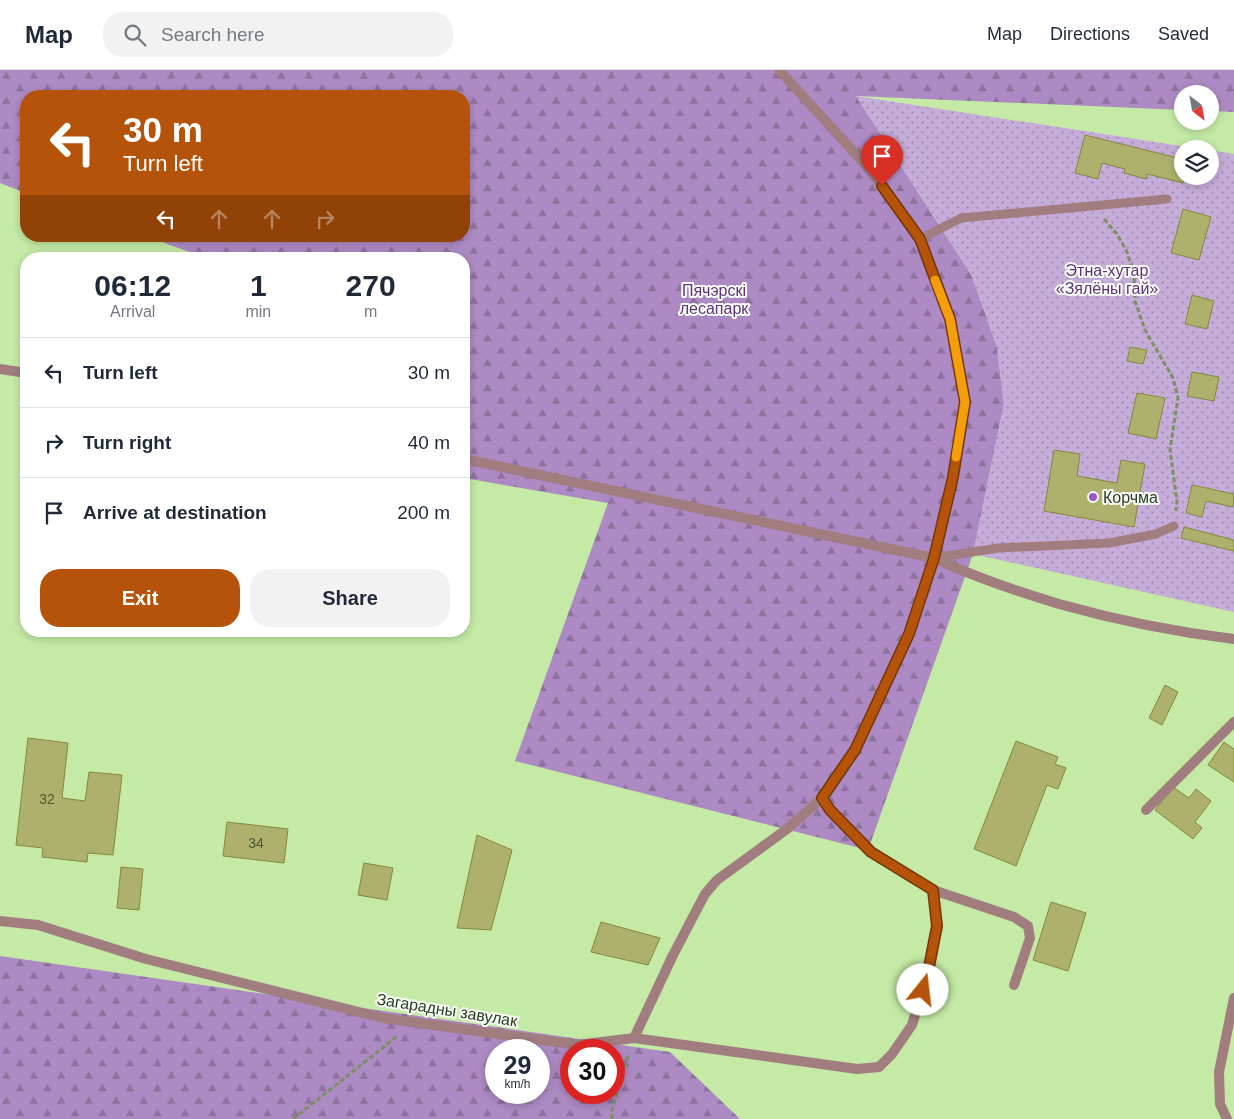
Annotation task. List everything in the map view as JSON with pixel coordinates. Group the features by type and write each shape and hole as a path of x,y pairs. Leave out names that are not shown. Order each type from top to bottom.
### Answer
{"street":[{"path":"634,1038 673,955 705,894 717,880 787,829 822,798 855,750 909,634 934,558 953,477 965,402 950,319 920,239 872,172 779,70"},
{"path":"0,369 20,372"},
{"path":"470,460 934,558 959,570 1022,593 1102,616 1196,635 1234,639"},
{"path":"1146,810 1234,722"},
{"path":"822,798 830,810 871,852 933,890 1014,917 1028,926 1030,938 1014,985"},
{"name":"Загарадны завулак","path":"0,921 38,925 146,959 374,1015 402,1020 578,1045 634,1038 857,1070 880,1067 892,1054 912,1025 928,972 937,926 933,890"},
{"path":"1227,1119 1220,1104 1219,1072 1234,998"}],"lane":[{"path":"920,239 960,218 1167,199"},
{"path":"934,558 998,548 1109,543 1156,534 1174,526"}],"path":[{"path":"1089,206 1117,234 1127,252 1134,274 1135,301 1145,330 1173,378 1178,398 1170,450 1177,502 1174,526"},
{"path":"293,1119 395,1038 402,1020"},
{"path":"612,1119 612,1110 634,1038"}],"green space":[{"name":"Пячэрскі лесапарк","path":"0,70 1234,70 1234,112 1219,111 1219,85 1174,85 1174,110 856,96 972,276 997,347 1004,404 973,554 868,850 515,761 608,503 470,479 470,252 189,252 162,242 470,242 470,90 20,90 20,191 0,183"},
{"name":"Этна-хутар «Зялёны гай»","path":"856,96 1174,145 1174,185 1219,185 1219,152 1234,154 1234,612 973,554 1004,404 997,347 972,276"},
{"path":"0,956 579,1039 560,1039 560,1104 625,1104 625,1046 670,1052 740,1119 0,1119"}],"building":[{"path":"1085,135 1174,157 1174,181 1147,174 1146,179 1124,173 1125,169 1102,163 1098,179 1075,173"},
{"path":"1183,209 1211,217 1199,260 1171,253"},
{"path":"1192,295 1214,301 1207,329 1185,324"},
{"path":"1130,347 1147,350 1143,364 1127,361"},
{"path":"1192,372 1219,377 1214,401 1187,396"},
{"path":"1137,393 1165,398 1156,439 1128,433"},
{"name":"Корчма","path":"1054,450 1080,454 1077,476 1117,483 1121,460 1145,464 1134,527 1044,511"},
{"path":"1192,485 1234,494 1233,507 1206,501 1202,517 1186,513"},
{"path":"1184,527 1234,540 1234,551 1181,538"},
{"path":"1165,685 1178,692 1162,725 1149,718"},
{"path":"28,738 68,743 62,798 85,801 89,772 122,775 113,855 88,853 87,862 42,857 43,848 16,845"},
{"path":"1016,741 1058,757 1055,764 1066,768 1058,789 1047,785 1016,866 974,849"},
{"path":"1224,742 1234,749 1234,782 1208,765"},
{"path":"1173,787 1189,798 1196,789 1211,801 1195,822 1202,828 1193,839 1155,810"},
{"path":"227,822 288,829 284,863 223,856"},
{"path":"477,835 512,850 491,930 457,928"},
{"path":"364,863 393,868 387,900 358,895"},
{"path":"121,867 143,869 139,910 117,908"},
{"path":"1051,902 1086,913 1068,971 1033,960"},
{"path":"601,922 660,938 648,965 591,952"}],"slow traffic":[{"path":"935,280 950,319 965,402 956,457"}],"place":[{"name":"Корчма","path":"1093,497"}],"route":[{"path":"882,186 920,239 950,319 965,402 953,477 934,558 909,634 855,750 822,798 830,810 871,852 933,890 937,926 923,990"}]}
